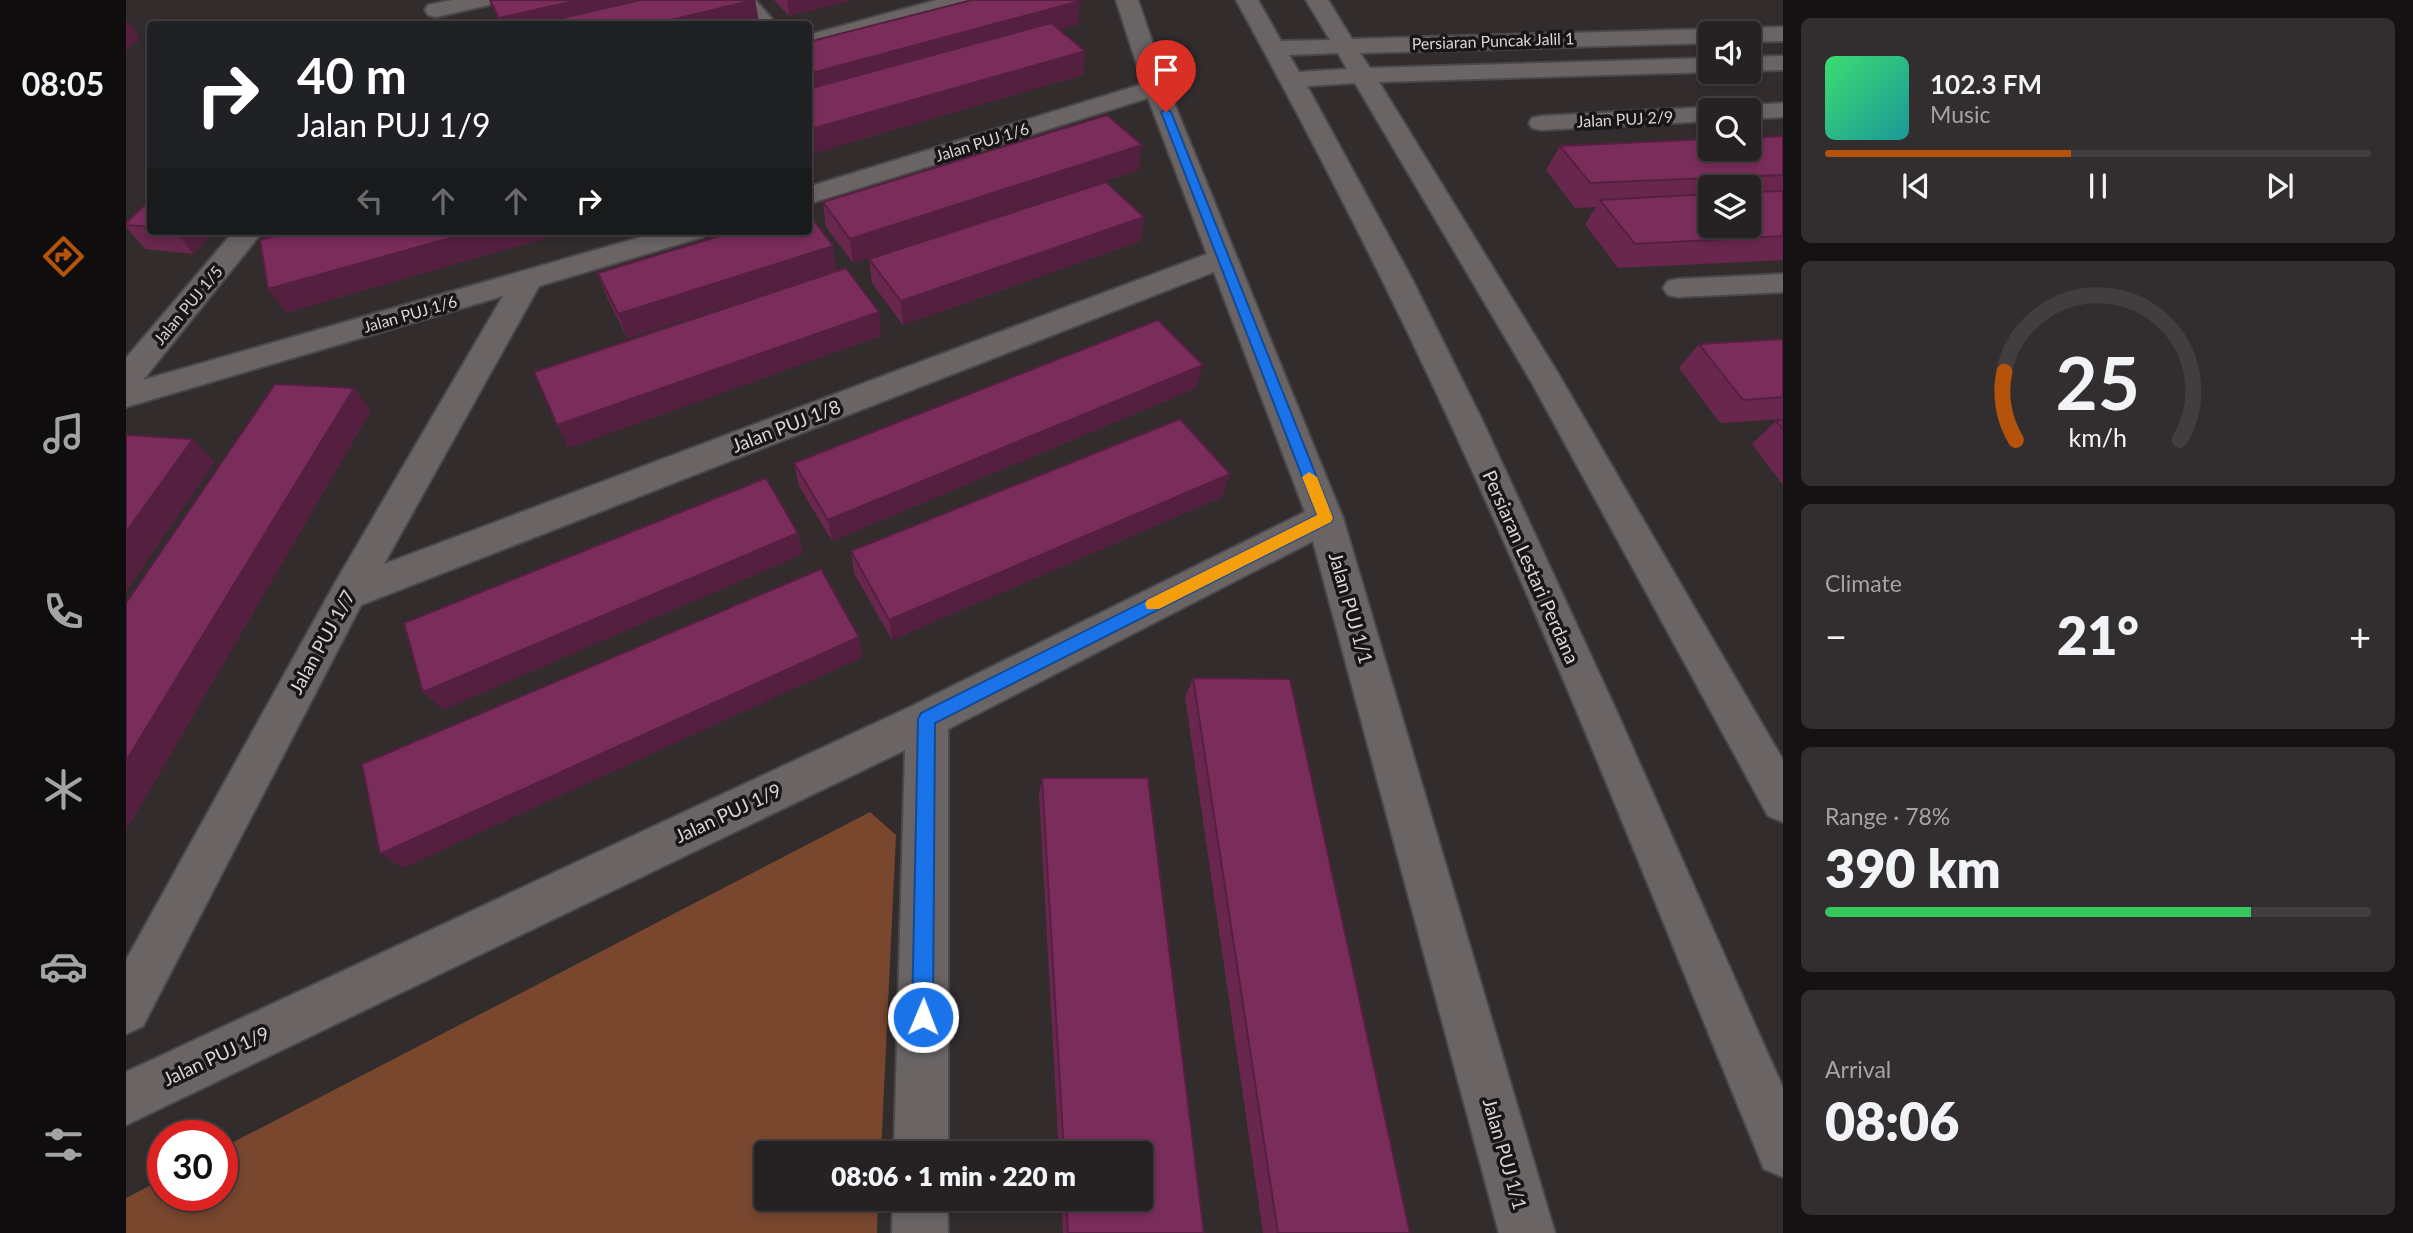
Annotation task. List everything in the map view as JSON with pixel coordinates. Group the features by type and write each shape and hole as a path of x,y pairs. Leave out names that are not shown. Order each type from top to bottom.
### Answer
{"street":[{"path":"434,11 481,0"},
{"path":"812,40 961,0"},
{"name":"Jalan PUJ 1/1","path":"1126,0 1156,88 1325,518 1527,1233"},
{"name":"Persiaran Lestari Perdana","path":"1247,0 1285,64 1398,274 1544,594 1783,1150"},
{"path":"1318,0 1357,20 1421,42"},
{"path":"1318,0 1548,383 1783,801"},
{"path":"1761,35 1783,34"},
{"name":"Persiaran Puncak Jalil 1","path":"1285,64 1347,45 1698,36"},
{"path":"1761,64 1783,63"},
{"name":"Persiaran Puncak Jalil 1","path":"1285,64 1364,76 1698,65"},
{"path":"1405,145 1416,101 1430,88 1471,71"},
{"name":"Jalan PUJ 1/6","path":"812,196 1156,88"},
{"path":"1761,111 1783,110"},
{"name":"Jalan PUJ 2/9","path":"1541,123 1698,115"},
{"name":"Jalan PUJ 1/5","path":"126,379 246,235"},
{"name":"Jalan PUJ 1/6","path":"126,396 679,235"},
{"name":"Jalan PUJ 1/8","path":"348,594 1223,258"},
{"name":"Jalan PUJ 1/7","path":"126,1009 348,594 527,280"},
{"path":"1678,288 1783,282"},
{"name":"Jalan PUJ 1/9","path":"126,1099 927,719 1325,518"},
{"path":"921,1141 927,719"},
{"path":"920,1211 920,1233"}],"lane":[{"path":"747,0 766,21"}],"shaded area":[{"path":"870,812 896,835 882,1141 754,1141 754,1211 878,1211 877,1233 126,1233 126,1198 147,1187 147,1211 238,1211 238,1140"}],"building":[{"path":"490,0 579,0 499,18"},
{"path":"640,0 754,0 666,21 550,21"},
{"path":"972,0 1080,1 812,73 812,41"},
{"path":"1051,23 1085,51 812,129 812,88"},
{"path":"1107,115 1142,145 850,239 823,202"},
{"path":"1783,136 1783,175 1698,175 1698,179 1590,183 1560,146 1698,140 1698,161 1761,161 1761,137"},
{"path":"1106,182 1144,217 901,301 869,259"},
{"path":"1783,191 1783,236 1761,237 1761,192"},
{"path":"1698,195 1698,238 1746,238 1635,244 1600,200"},
{"path":"147,203 147,227 126,223"},
{"path":"812,218 833,246 618,314 598,273 723,235 812,235"},
{"path":"278,235 461,235 268,289 260,240"},
{"path":"846,268 879,312 557,425 534,372"},
{"path":"1158,320 1203,365 828,520 794,463"},
{"path":"1783,339 1783,397 1743,400 1699,344"},
{"path":"275,384 354,388 126,761 126,603"},
{"path":"1180,419 1230,474 889,620 851,551"},
{"path":"1783,420 1783,429 1776,421"},
{"path":"126,435 193,439 126,532"},
{"path":"766,478 798,533 423,692 404,623"},
{"path":"821,569 859,637 380,854 362,764"},
{"path":"1193,678 1290,679 1410,1233 1278,1233"},
{"path":"1042,778 1148,778 1204,1233 1068,1233 1067,1211 1153,1211 1153,1141 1063,1141"}],"slow traffic":[{"path":"1153,604 1325,518 1309,477"}],"route":[{"path":"923,1017 927,719 1325,518 1166,112"}]}
